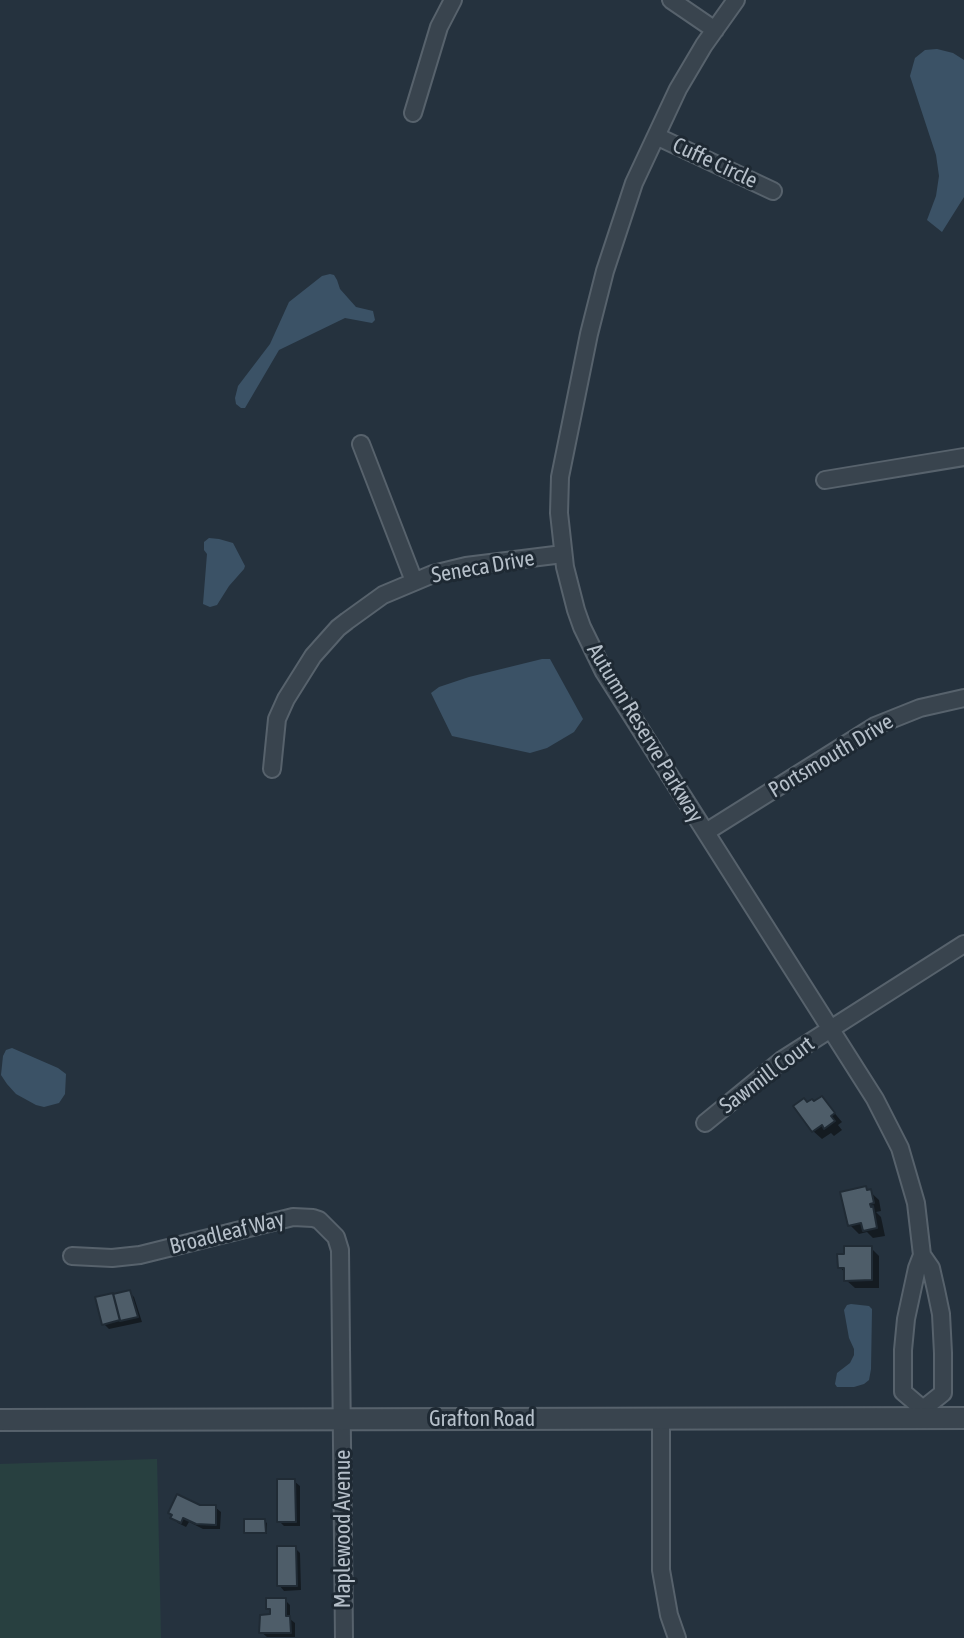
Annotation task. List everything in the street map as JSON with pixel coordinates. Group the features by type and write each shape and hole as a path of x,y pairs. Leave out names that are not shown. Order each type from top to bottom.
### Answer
{"street":[{"path":"413,113 439,27 453,0"},
{"path":"671,0 715,30"},
{"name":"Autumn Reserve Parkway","path":"736,0 678,89 634,183 618,229 589,334 560,477 559,513 563,554 576,610 595,655 875,1099 900,1148 916,1203 922,1255 904,1334 903,1392 923,1413 943,1393 943,1353 936,1290 931,1268 922,1255"},
{"name":"Cuffe Circle","path":"656,136 773,191"},
{"path":"361,444 414,581"},
{"path":"825,480 964,457"},
{"name":"Seneca Drive","path":"272,769 277,719 291,688 313,656 338,628 370,604 383,595 433,574 466,566 563,554"},
{"name":"Portsmouth Drive","path":"706,832 875,726 920,708 964,698"},
{"name":"Sawmill Court","path":"705,1123 765,1072 964,944"},
{"name":"Broadleaf Way","path":"72,1256 132,1256 293,1217 319,1220 336,1237 340,1250 342,1419"},
{"name":"Grafton Road","path":"0,1420 661,1418 923,1413 964,1418"},
{"path":"661,1418 661,1570 669,1615 677,1638"},
{"name":"Maplewood Avenue","path":"342,1419 344,1638"}],"green space":[{"path":"157,1459 161,1638 0,1638 0,1464"}],"water":[{"path":"937,49 964,60 964,197 942,232 927,220 939,176 936,155 910,76 915,58 925,50"},
{"path":"334,275 340,289 356,307 373,311 375,320 372,323 345,318 279,350 245,408 241,408 235,398 238,386 270,344 289,302 322,276"},
{"path":"209,538 233,543 245,566 217,605 210,607 203,604 207,554 204,542"},
{"path":"550,659 583,719 574,732 547,748 530,753 452,736 431,693 439,687 469,677"},
{"path":"12,1048 66,1074 65,1094 59,1103 44,1107 36,1105 16,1094 7,1084 1,1075 3,1056 6,1050"},
{"path":"851,1304 872,1309 871,1369 869,1380 864,1384 837,1387 837,1373 850,1363 854,1355 844,1310"}],"building":[{"path":"822,1096 835,1113 831,1116 835,1121 824,1129 822,1125 812,1132 793,1106 804,1098 807,1102"},
{"path":"866,1186 867,1190 871,1189 874,1203 870,1204 877,1228 863,1231 861,1223 848,1226 840,1192"},
{"path":"844,1246 872,1246 872,1280 844,1281 844,1268 838,1268 837,1254 844,1254"},
{"path":"130,1290 138,1317 120,1321 113,1294"},
{"path":"113,1293 120,1320 102,1325 95,1297"},
{"path":"277,1479 295,1479 296,1522 277,1522"},
{"path":"177,1494 200,1505 216,1505 216,1525 196,1524 183,1518 181,1523 170,1518 172,1515 168,1513"},
{"path":"244,1519 265,1519 266,1533 244,1533"},
{"path":"277,1546 296,1546 297,1586 277,1586"},
{"path":"266,1598 286,1598 286,1616 290,1616 291,1633 259,1633 260,1615 270,1614 270,1609 266,1609"}]}
